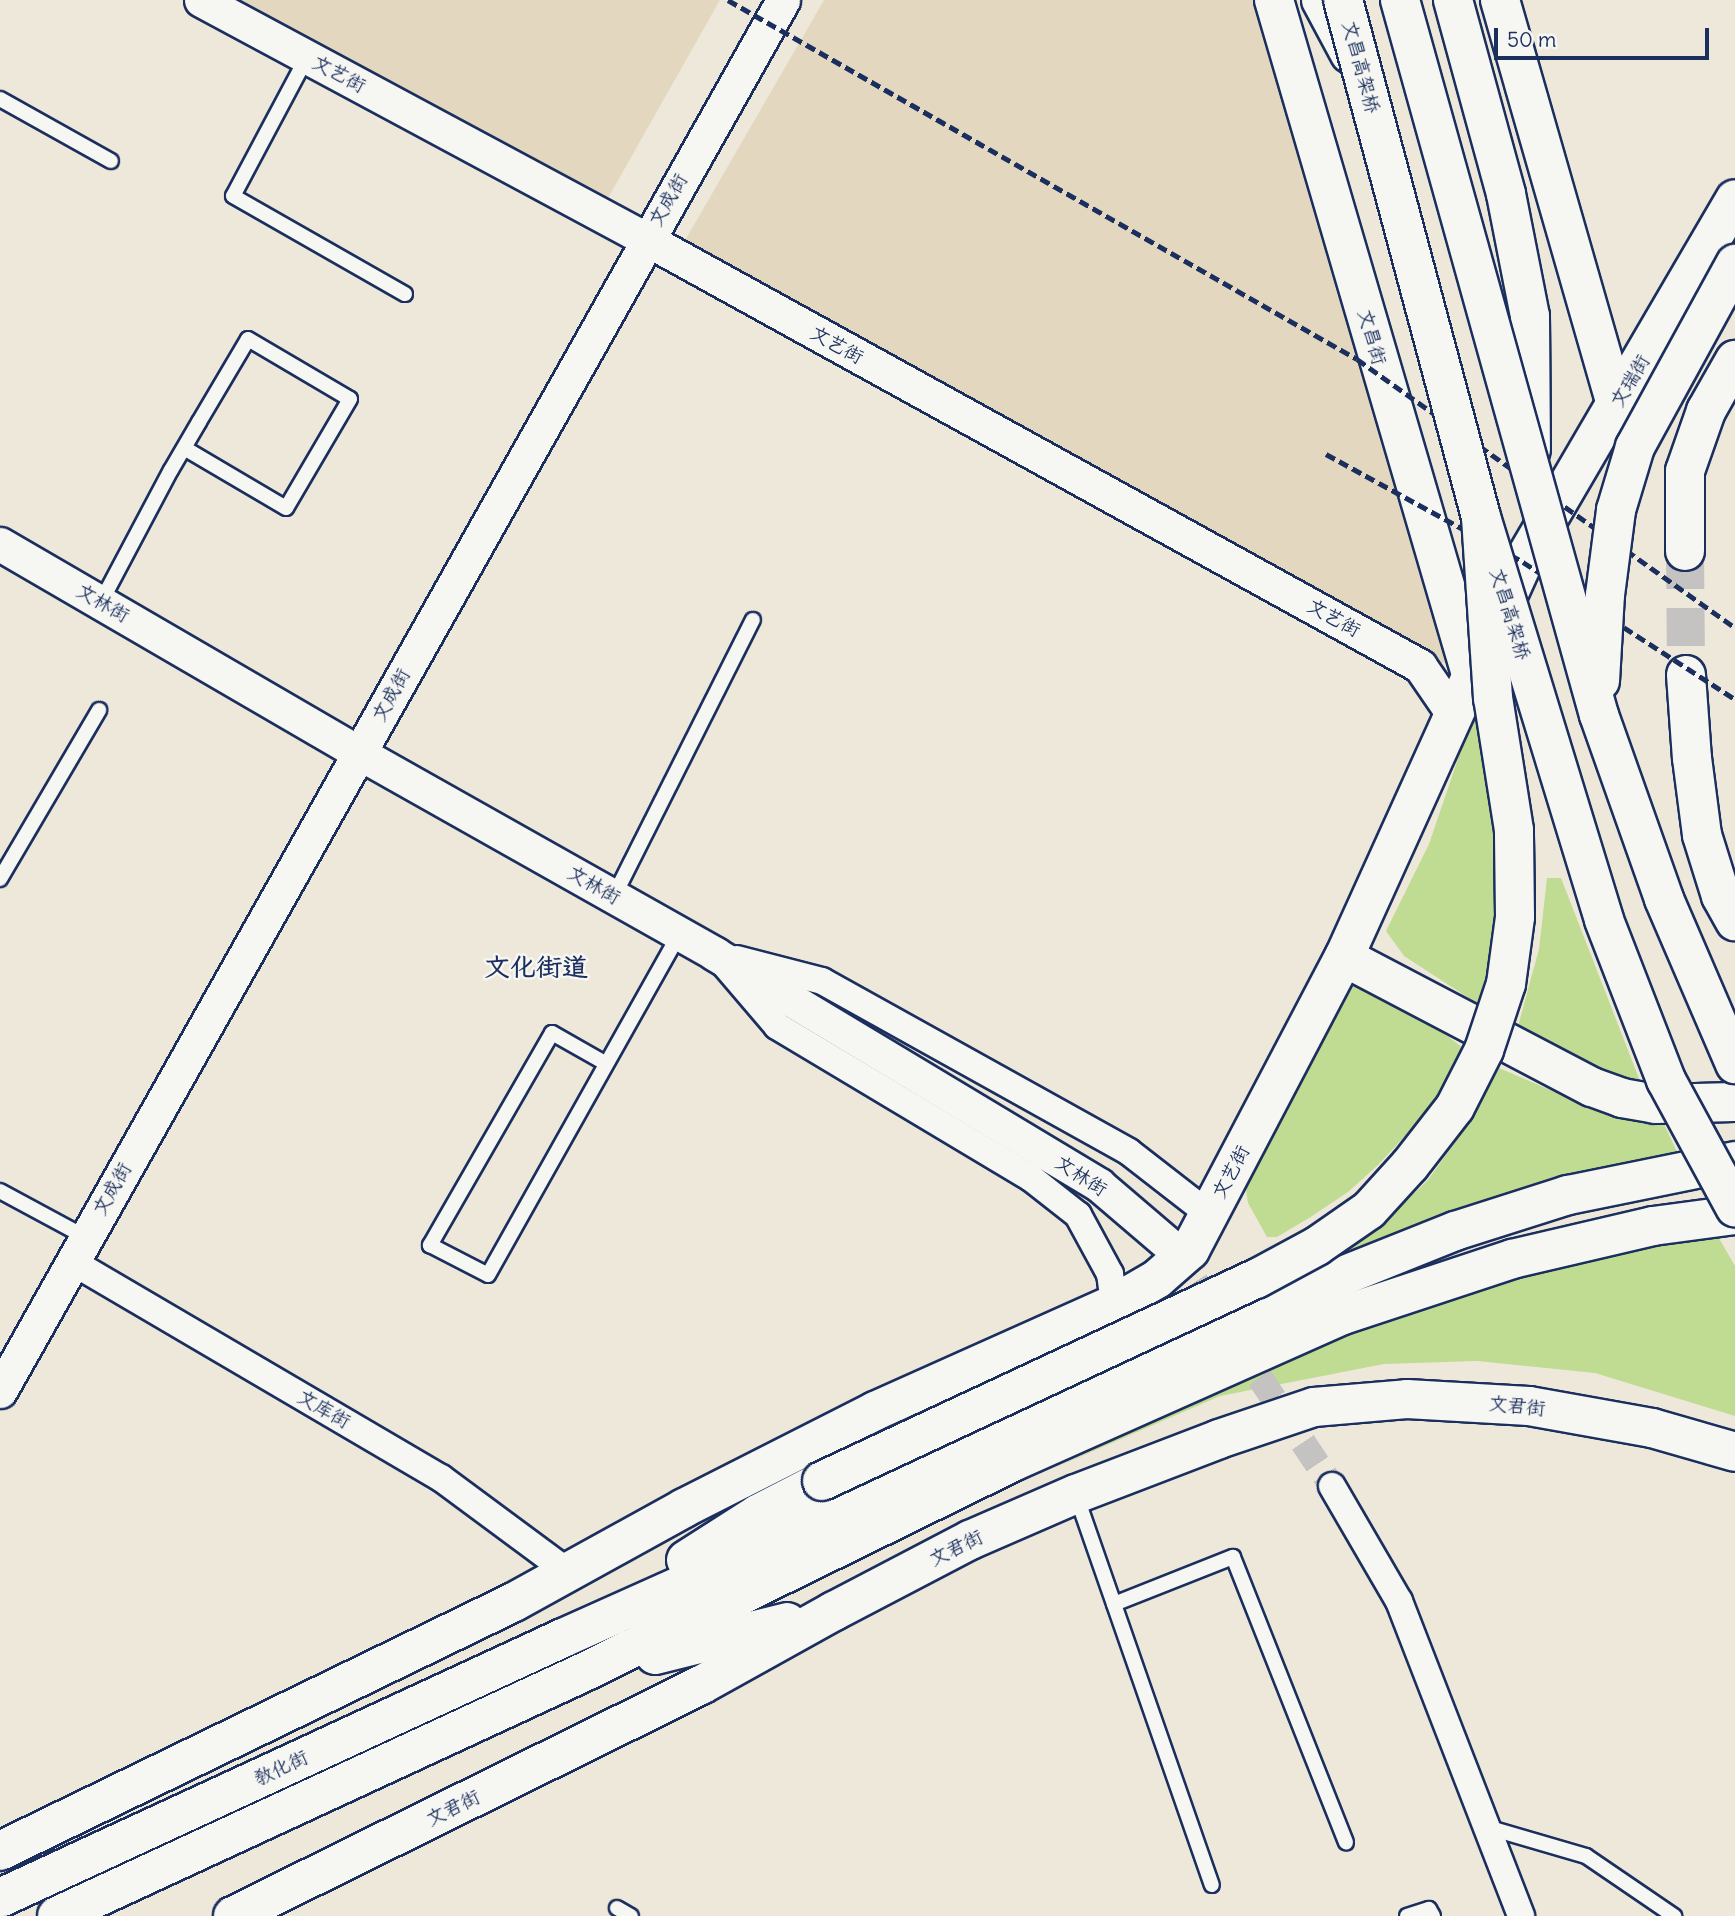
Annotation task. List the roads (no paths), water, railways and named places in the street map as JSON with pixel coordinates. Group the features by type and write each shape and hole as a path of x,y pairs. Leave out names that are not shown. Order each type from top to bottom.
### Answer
{"highway":[{"name":"文昌街","path":"1274,0 1471,674"},
{"path":"1321,0 1366,84"},
{"name":"文昌高架桥","path":"1343,0 1481,517 1604,920 1666,1080 1735,1207"},
{"path":"1400,0 1599,715 1664,899 1735,1064"},
{"path":"1453,0 1506,194 1530,316 1531,473"},
{"path":"1500,0 1616,405"},
{"name":"文瑞街","path":"1523,562 1735,199"},
{"path":"1599,715 1605,595 1616,510 1623,485 1635,447 1735,264"},
{"path":"1685,551 1685,471 1706,411 1735,360"},
{"path":"563,1638 758,1514 822,1481 1256,1279 1317,1246 1368,1210 1410,1165 1455,1107 1484,1050 1506,984 1515,917 1514,830 1493,698 1481,517"},
{"name":"文艺街","path":"1209,1214 1344,957 1523,562"},
{"path":"1686,675 1692,758 1703,835 1721,896 1735,921"},
{"path":"1344,957 1592,1087 1622,1098 1656,1104 1735,1102"},
{"path":"563,1638 907,1484 1342,1276 1455,1231 1568,1195 1735,1161"},
{"path":"0,1850 514,1602 684,1508 875,1411 1114,1304 1157,1279 1190,1250 1209,1214"},
{"path":"582,1673 1015,1461 1343,1315 1512,1259 1653,1226 1735,1215"},
{"name":"文君街","path":"233,1916 701,1685 970,1540 1076,1494 1219,1439 1314,1408 1407,1399 1529,1406 1651,1428 1735,1452"},
{"path":"514,1602 758,1514"},
{"path":"582,1673 834,1611"},
{"name":"教化街","path":"0,1898 563,1638"},
{"name":"教化街","path":"57,1916 582,1673"}],"street":[{"name":"文艺街","path":"201,0 646,239 1420,666 1453,714"},
{"name":"文成街","path":"0,1391 646,239 783,0"},
{"name":"文林街","path":"0,544 359,753 715,954 1099,1185 1174,1249"},
{"path":"715,954 822,981 1129,1152 1209,1214"},
{"path":"715,954 777,1026 1031,1178 1078,1215 1110,1274 1114,1304"},
{"name":"文库街","path":"78,1249 441,1478 568,1572"},
{"path":"1332,1486 1399,1601 1490,1828 1521,1916"}],"lane":[{"path":"307,57 233,196 405,294"},
{"path":"0,99 111,161"},
{"path":"101,602 184,448 248,339 350,399 286,508 184,448"},
{"path":"614,896 753,620"},
{"path":"0,879 99,710"},
{"path":"605,1063 552,1033 430,1245 488,1275 679,934"},
{"path":"0,1191 78,1249"},
{"path":"1076,1494 1212,1885"},
{"path":"1114,1604 1233,1557 1346,1842"},
{"path":"1490,1828 1586,1856 1674,1916"},
{"path":"618,1908 631,1916"},
{"path":"1407,1916 1429,1909 1433,1916"}],"tunnel":[{"path":"1685,551 1686,675"},
{"path":"1174,1249 1216,1313"},
{"path":"1238,1345 1332,1486"}],"railway":[{"path":"728,0 1357,359 1735,628"},
{"path":"1326,454 1523,562 1735,699"}],"district":[{"name":"文化街道","path":"536,967"}]}
